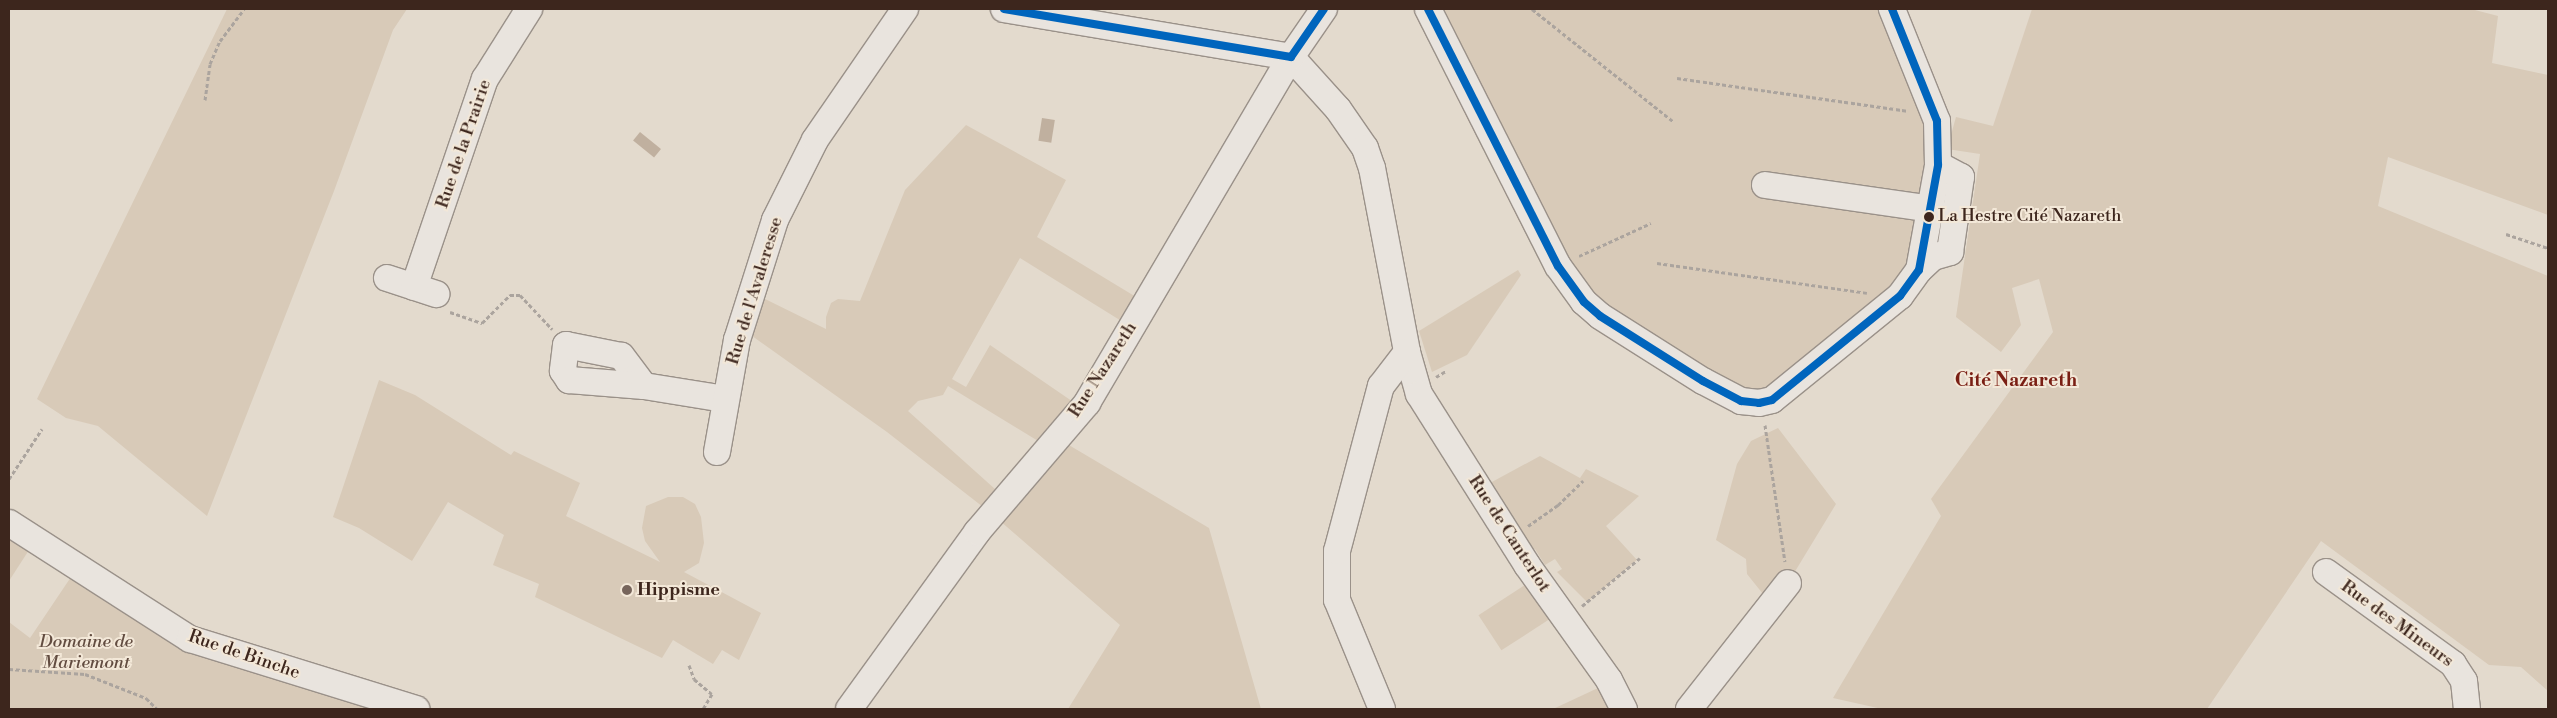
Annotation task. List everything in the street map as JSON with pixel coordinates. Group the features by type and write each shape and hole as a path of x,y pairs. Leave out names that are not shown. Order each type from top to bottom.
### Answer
{"street":[{"name":"Rue de la Prairie","path":"425,290 485,79 529,9"},
{"name":"Rue de l'Avaleresse","path":"717,452 724,399 743,319 778,212 796,174 833,111 905,9"},
{"path":"1004,9 1291,57"},
{"name":"Rue Nazareth","path":"849,709 977,532 1087,403 1291,57 1324,9"},
{"path":"1428,9 1558,266 1584,302 1600,316 1702,381 1741,401 1759,403 1772,400 1898,298 1914,281 1919,270 1938,164 1935,115 1892,9"},
{"name":"Rue de Canterlot","path":"1291,57 1338,109 1365,148 1382,211 1407,352 1419,394 1510,538 1564,618 1610,680 1624,709"},
{"path":"1919,270 1933,257 1950,252 1961,177 1938,164"},
{"path":"1765,185 1931,209"},
{"path":"386,278 425,290"},
{"path":"644,386 621,356 566,345 563,371 569,380 644,386 724,399"},
{"path":"1382,709 1337,600 1337,551 1381,386 1407,352"},
{"name":"Rue de Binche","path":"9,523 190,638 416,709"},
{"name":"Rue des Mineurs","path":"2326,572 2453,664 2464,680 2467,709"},
{"path":"1689,709 1788,583"}],"path":[{"path":"205,100 210,64 220,41 244,9"},
{"path":"1532,9 1673,121"},
{"path":"1677,78 1935,115"},
{"path":"1558,266 1651,222"},
{"path":"2506,234 2548,248"},
{"path":"1657,264 1898,298"},
{"path":"425,290 441,309 482,323 510,295 520,295 566,345"},
{"path":"1759,403 1767,434 1788,583"},
{"path":"9,479 42,429"},
{"path":"1510,538 1558,505 1583,481"},
{"path":"1564,618 1640,558"},
{"path":"689,666 694,679 712,694 703,709"},
{"path":"9,669 85,674 146,698 158,709"}],"green space":[{"path":"227,9 407,9 393,30 334,191 207,516 98,426 66,418 37,399"},
{"path":"1428,9 1890,9 1929,102 1920,269 1760,405 1583,303"},
{"path":"2032,9 2471,9 2498,16 2492,63 2548,75 2548,215 2388,157 2378,206 2548,276 2548,691 2521,667 2489,665 2321,541 2207,709 1882,709 1833,698 1941,516 1931,499 2053,332 2039,279 2012,288 2021,325 2001,352 1956,317 1980,154 1947,149 1956,117 1993,126"},
{"path":"966,125 1066,180 1037,237 1146,303 1131,327 1020,258 952,379 966,387 990,345 1082,408 1057,438 1209,528 1261,709 1068,709 1120,625 992,514 887,432 741,328 751,292 826,329 826,317 831,303 838,299 860,301 905,190","holes":["948,386 1048,447 1005,498 908,411 918,401 943,395"]},
{"path":"1518,270 1521,275 1467,355 1432,372 1419,331"},
{"path":"379,380 415,395 511,455 514,451 580,483 566,516 660,562 645,541 642,528 646,506 668,497 683,497 695,504 701,517 704,543 699,563 684,572 761,613 739,660 722,650 713,664 673,640 662,658 535,597 539,584 493,565 504,535 448,502 412,561 359,528 333,517"},
{"path":"1778,428 1836,504 1788,583 1771,604 1747,574 1746,559 1716,540 1737,464 1751,441"},
{"path":"1540,456 1580,478 1586,469 1639,496 1606,526 1637,560 1587,602 1557,572 1562,569 1555,559 1545,565 1535,549 1522,557 1479,489"},
{"path":"9,537 29,550 9,581"},
{"name":"Domaine de Mariemont","path":"71,577 383,709 9,709 9,622 30,638"},
{"path":"1528,583 1551,618 1501,650 1479,615"},
{"path":"1598,688 1610,709 1553,709"}],"shaded area":[{"path":"1042,118 1055,120 1051,143 1038,141"},
{"path":"640,132 661,149 654,158 633,141"}],"transit line":[{"path":"1004,9 1291,57"},
{"path":"1291,57 1324,9"},
{"path":"1428,9 1558,266 1584,302 1600,316 1703,381 1741,401 1759,403 1772,400 1900,296 1919,270 1938,165 1937,121 1892,9"}],"place":[{"name":"La Hestre Cité Nazareth","path":"1929,217"},
{"name":"Hippisme","path":"627,590"}],"district":[{"name":"Cité Nazareth","path":"2016,381"}]}
